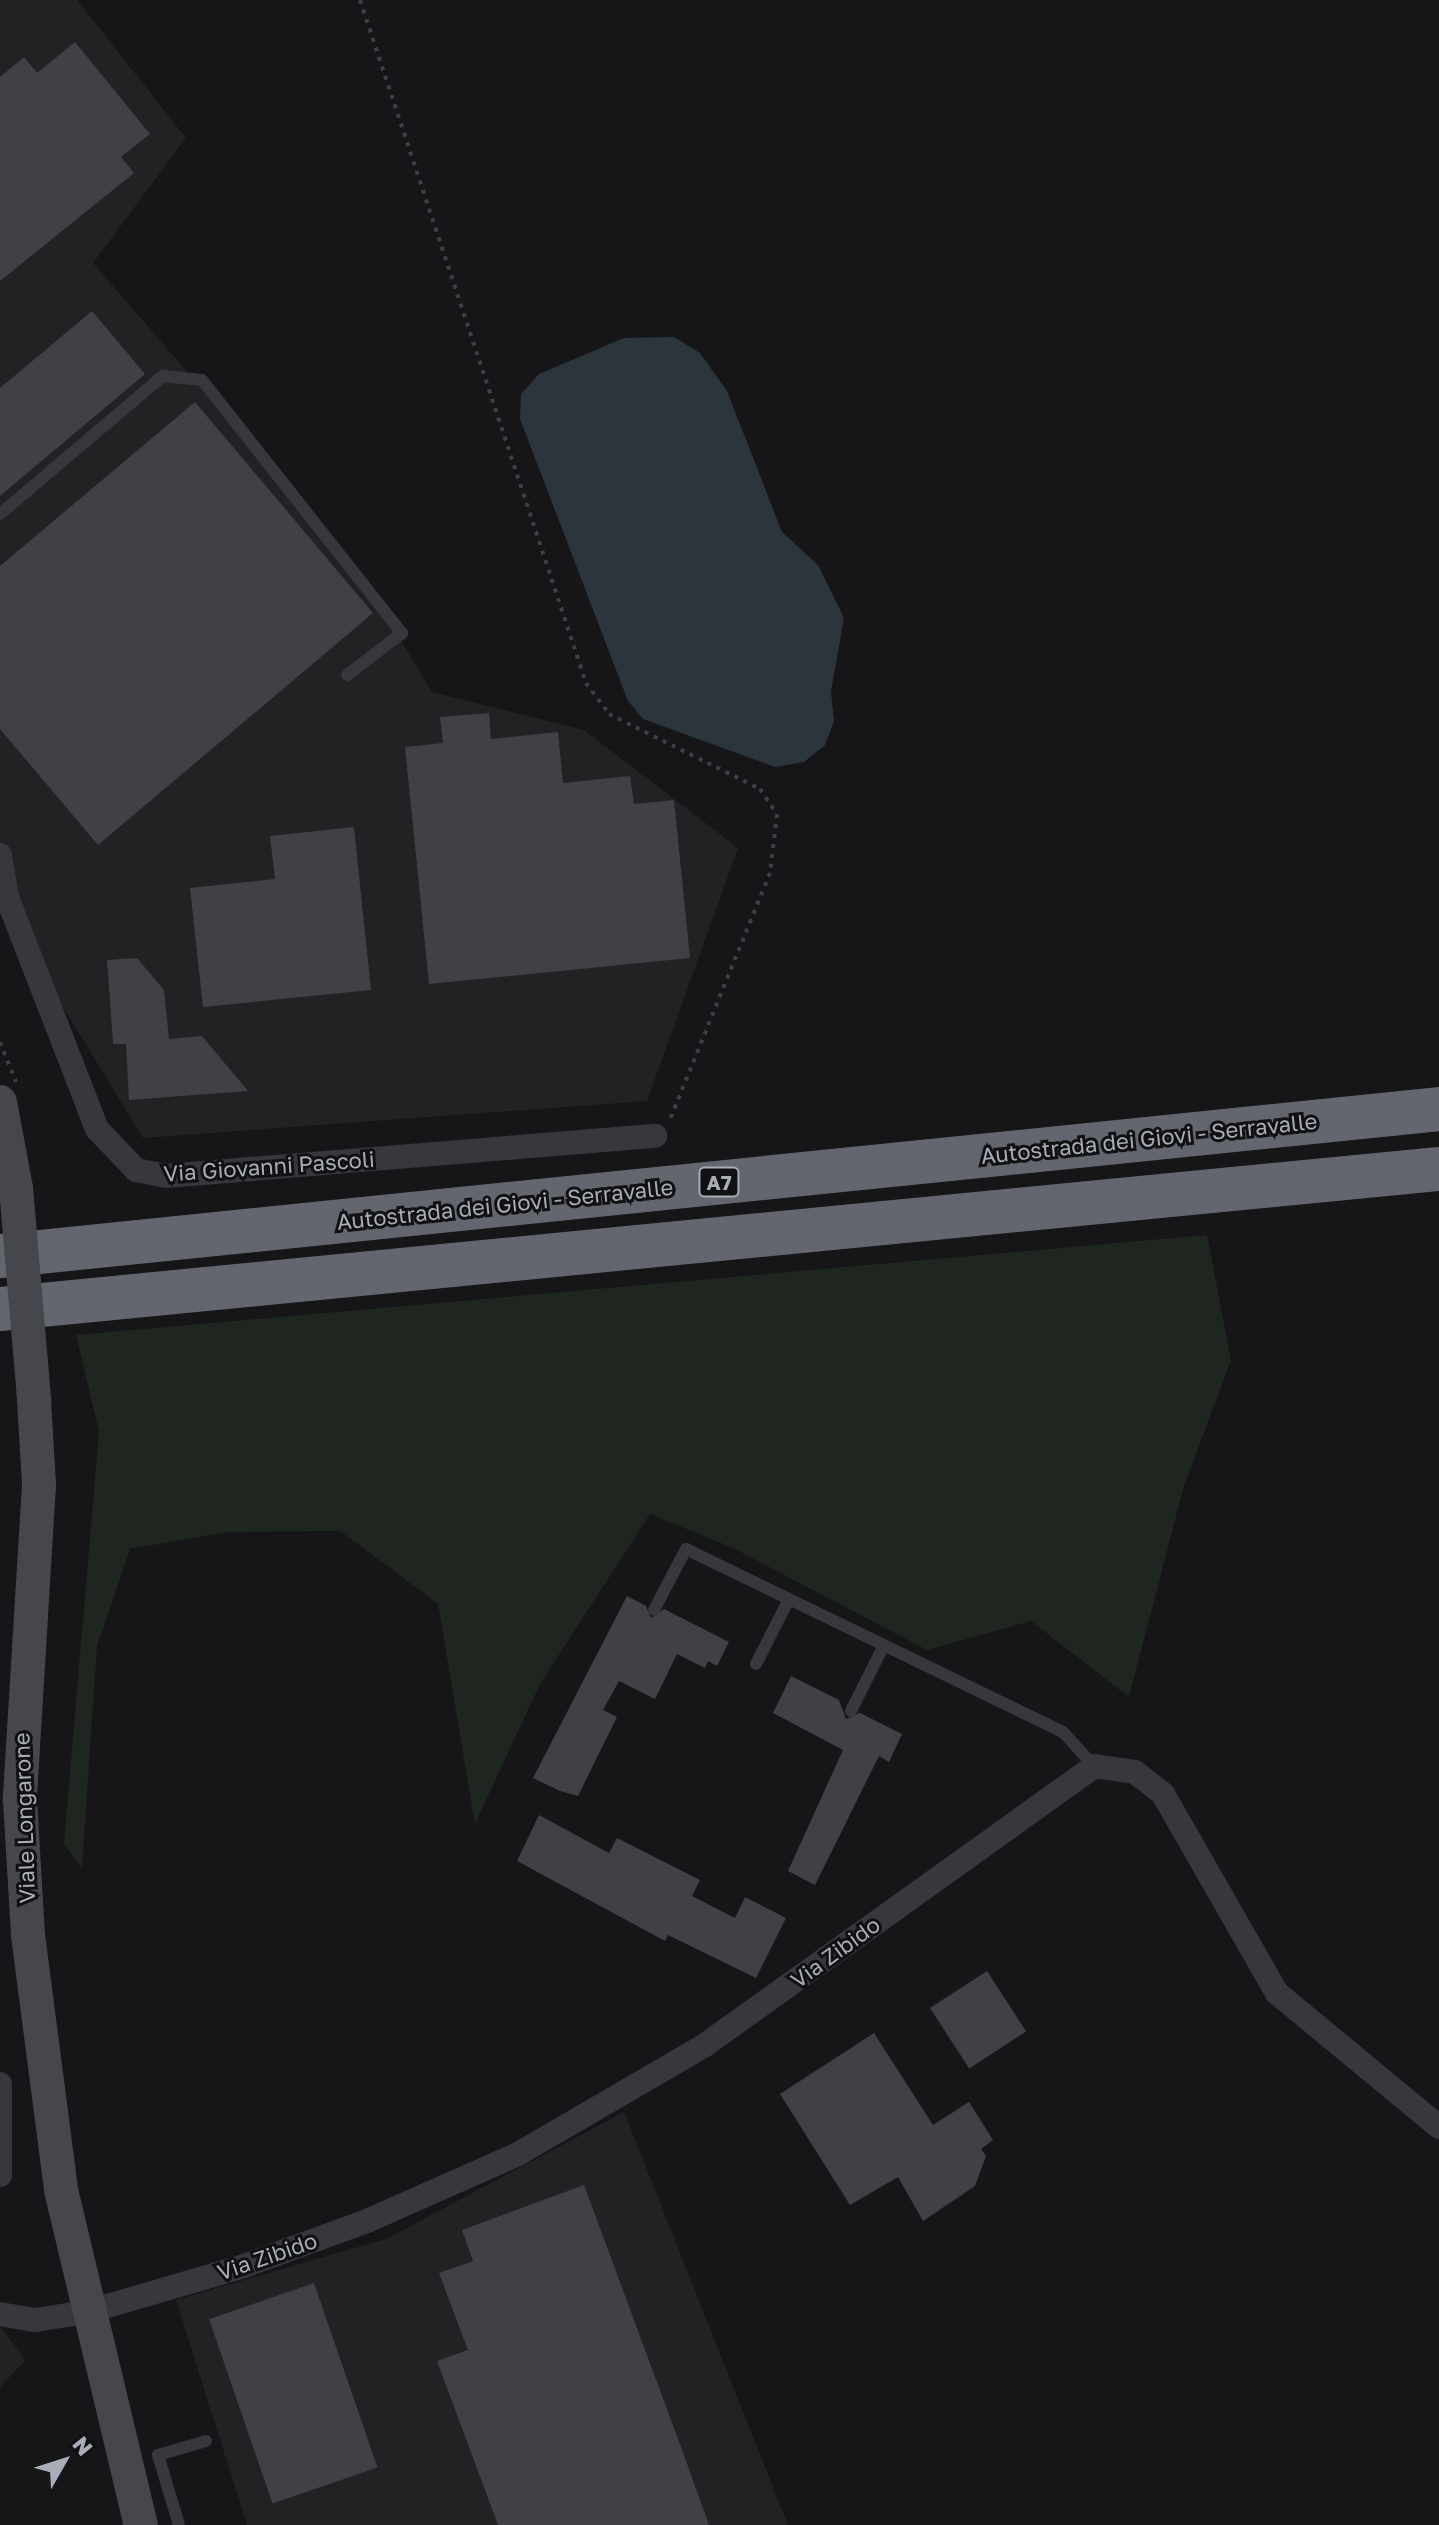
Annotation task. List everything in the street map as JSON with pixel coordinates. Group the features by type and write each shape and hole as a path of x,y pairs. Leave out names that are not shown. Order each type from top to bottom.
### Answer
{"highway":[{"name":"Autostrada dei Giovi - Serravalle","path":"0,1256 1439,1109"},
{"path":"0,1309 1439,1169"}],"main road":[{"name":"Viale Longarone","path":"0,1102 16,1188 39,1485 20,1800 42,2070 87,2312 141,2525"}],"street":[{"name":"Via Giovanni Pascoli","path":"0,855 7,897 97,1129 136,1170 166,1176 655,1136"},
{"name":"Via Zibido","path":"0,2314 35,2320 87,2312 367,2221 596,2112 705,2045 1094,1766"},
{"path":"1094,1766 1135,1772 1163,1794 1277,1993 1439,2127"},
{"path":"0,2084 0,2175"}],"lane":[{"path":"0,514 163,376 202,380 402,633 347,675"},
{"path":"654,1610 686,1549 1063,1732 1094,1766"},
{"path":"756,1664 789,1599"},
{"path":"851,1711 883,1647"},
{"path":"179,2525 158,2455 206,2441"}],"path":[{"path":"360,0 586,683 609,714 760,789 777,814 770,873 676,1110 655,1136"}],"shaded area":[{"path":"0,0 77,0 186,138 93,263 358,569 432,692 584,730 738,848 647,1101 143,1138 0,904"},
{"path":"674,337 700,353 727,391 782,532 818,565 844,618 831,691 834,721 825,745 804,762 775,767 643,719 628,701 520,419 521,394 539,374 624,338"},
{"path":"1207,1235 1231,1360 1183,1489 1129,1697 1031,1621 927,1650 733,1548 650,1514 540,1684 475,1824 438,1604 340,1531 227,1532 130,1549 97,1646 82,1868 64,1844 99,1431 76,1335"},
{"path":"624,2112 788,2525 247,2525 176,2300 386,2239"},
{"path":"0,2326 26,2360 0,2387"}],"building":[{"path":"75,42 150,134 121,157 134,173 0,281 0,77 24,57 37,73"},
{"path":"92,311 145,374 0,496 0,388"},
{"path":"195,402 373,613 98,845 0,729 0,566"},
{"path":"489,713 491,739 558,732 563,783 630,776 634,804 674,800 690,958 429,984 405,747 443,743 440,717"},
{"path":"354,827 371,990 203,1007 190,888 275,879 270,836"},
{"path":"137,958 164,990 169,1039 202,1036 248,1091 129,1100 126,1044 113,1044 107,960"},
{"path":"627,1596 646,1606 651,1618 664,1609 729,1642 717,1666 708,1661 705,1668 677,1654 655,1699 619,1681 603,1710 617,1717 578,1796 560,1791 533,1778"},
{"path":"791,1676 839,1700 846,1719 860,1713 902,1734 889,1762 879,1756 815,1885 788,1871 843,1750 773,1713"},
{"path":"539,1815 609,1853 617,1838 700,1880 692,1896 735,1918 745,1897 786,1918 756,1978 668,1935 665,1941 517,1861"},
{"path":"987,1971 1026,2031 969,2068 930,2008"},
{"path":"874,2033 933,2125 969,2102 993,2140 981,2149 986,2156 975,2186 923,2221 898,2177 850,2205 780,2094"},
{"path":"584,2185 709,2525 498,2525 437,2361 468,2350 439,2273 473,2261 462,2230"},
{"path":"314,2283 377,2467 273,2504 209,2319"}]}
